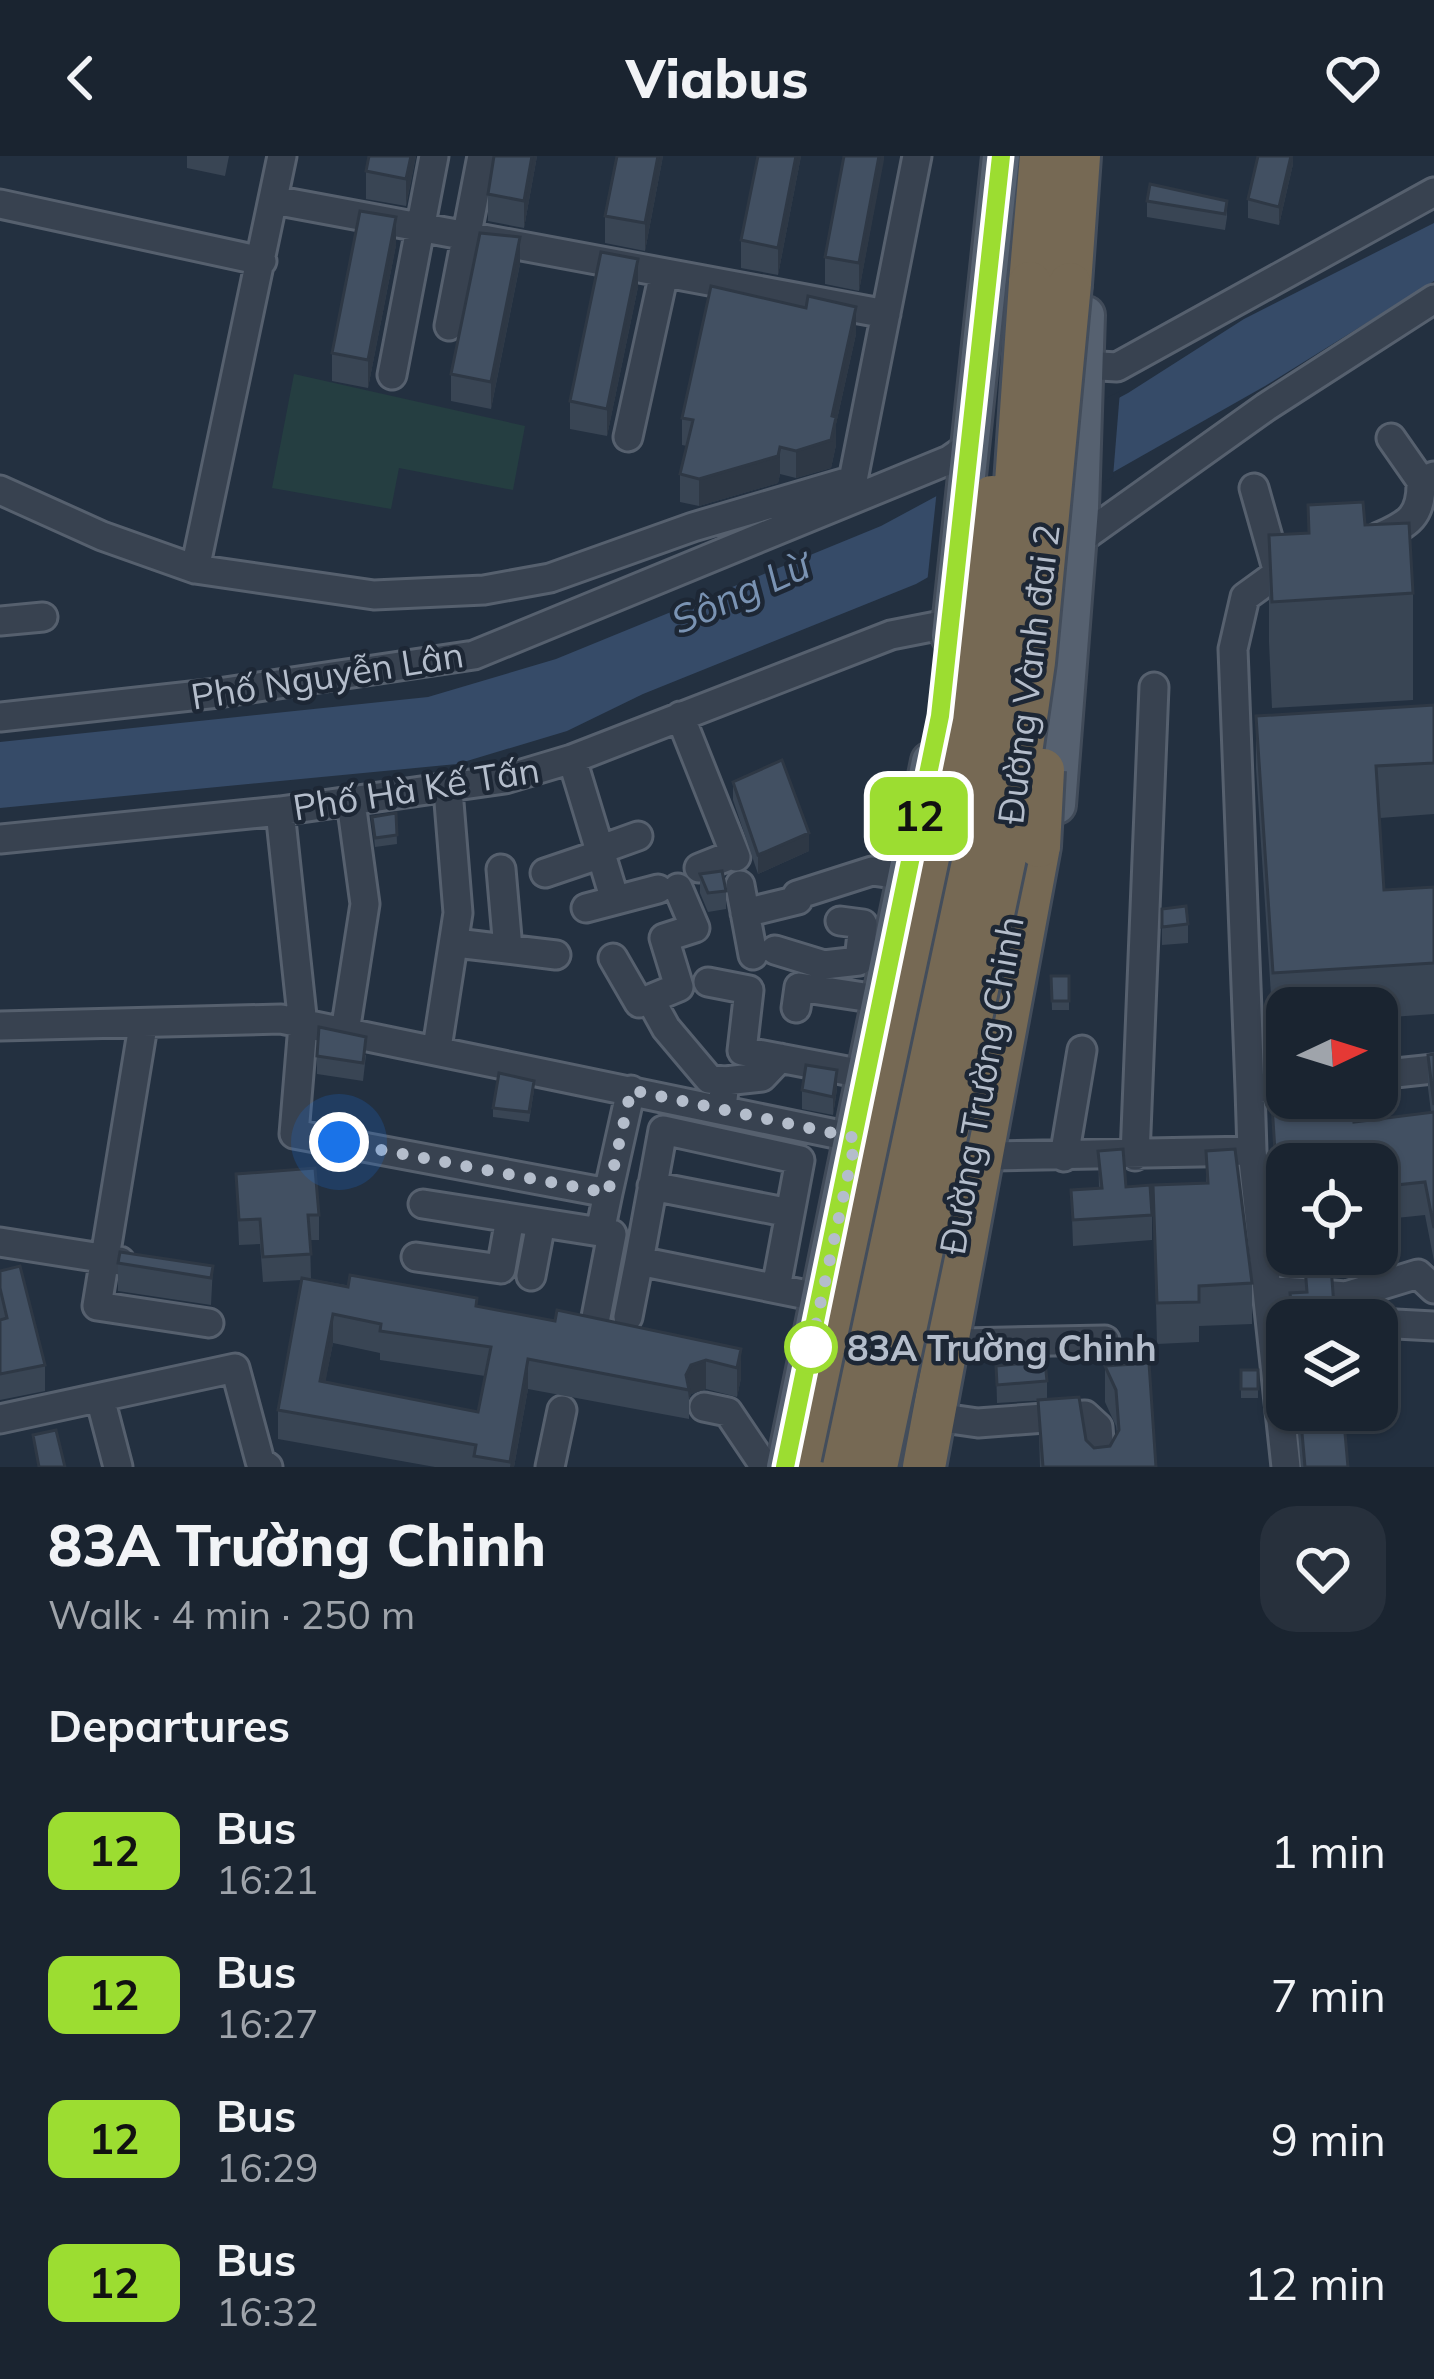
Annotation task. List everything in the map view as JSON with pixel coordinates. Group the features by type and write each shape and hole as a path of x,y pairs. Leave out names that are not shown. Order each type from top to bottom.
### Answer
{"highway":[{"name":"Đường Vành đai 2","path":"875,1467 1008,843 1034,662 1050,284 1041,156"},
{"name":"Đường Vành đai 2","path":"844,1467 978,839 1050,284 1079,156"},
{"path":"814,1467 1050,284"},
{"path":"924,1467 942,1417 1039,846 1049,649 1070,447 1050,284"}],"main road":[{"name":"Đường Trường Chinh","path":"785,1467 884,1000 865,937 908,876 940,716 1001,156"},
{"name":"Đường Trường Chinh","path":"940,1467 942,1417 962,1343 1056,825 1061,706 1079,524 1096,156"},
{"name":"Đường Trường Chinh","path":"909,1467 1026,831 1061,706"},
{"name":"Đường Trường Chinh","path":"830,1467 950,845 940,716"},
{"path":"915,1042 988,1054"}],"street":[{"path":"195,568 282,156"},
{"path":"392,375 434,156"},
{"path":"449,326 482,156"},
{"path":"0,490 102,536 195,568 374,595 484,590 550,578 693,527 857,488 917,156"},
{"path":"1083,365 1117,367 1434,192"},
{"path":"274,200 886,314"},
{"path":"0,204 262,261"},
{"path":"628,437 664,273"},
{"path":"1079,524 1434,299"},
{"path":"1359,545 1410,524 1422,503 1428,478 1391,438"},
{"name":"Phố Nguyễn Lân","path":"0,716 218,693 474,655 857,488 972,444"},
{"path":"1254,488 1277,569"},
{"path":"1286,1467 1252,1151 1244,730 1234,649 1245,597 1277,569 1313,553"},
{"name":"Phố Hà Kế Tấn","path":"0,839 448,790 572,759 954,609"},
{"path":"0,621 43,617"},
{"path":"1135,1156 1154,687"},
{"path":"586,908 678,882 735,855 680,716"},
{"path":"572,759 615,901"},
{"path":"437,1048 456,943 448,790"},
{"path":"345,1032 365,904 351,802"},
{"path":"280,811 303,1025 294,1134 608,1193"},
{"path":"544,873 638,836"},
{"path":"501,869 508,949"},
{"path":"865,937 859,961 848,960 845,966 764,952 742,899 799,900 797,895 872,871 908,876"},
{"path":"613,958 639,1004 679,987 664,938 695,928 678,882"},
{"path":"456,943 556,955"},
{"path":"709,982 749,990 742,1051 868,1075"},
{"path":"796,1008 799,987 884,1000"},
{"path":"650,999 724,1095"},
{"path":"0,1026 281,1019 631,1090 724,1095 856,1138"},
{"path":"143,1026 97,1306 208,1322"},
{"path":"1064,1157 1082,1050"},
{"path":"724,1095 762,1077 780,1058"},
{"path":"1398,1073 1434,1069"},
{"path":"1250,1089 1266,1087"},
{"path":"600,1232 631,1090"},
{"path":"628,1317 663,1130 800,1160 776,1288"},
{"path":"994,1156 1252,1151"},
{"path":"652,1186 790,1213"},
{"path":"423,1204 612,1234 596,1317"},
{"path":"416,1257 501,1269 510,1218"},
{"path":"531,1276 541,1223"},
{"path":"0,1242 149,1265"},
{"path":"639,1261 822,1298"},
{"path":"1268,1290 1346,1296 1418,1274 1434,1288"},
{"path":"1398,1324 1434,1326"},
{"path":"962,1343 1105,1340"},
{"path":"0,1419 235,1368 260,1461 268,1467"},
{"path":"100,1398 118,1467"},
{"path":"704,1407 728,1412 765,1467"},
{"path":"550,1467 562,1410"},
{"path":"942,1417 978,1423 1085,1415 1098,1427 1100,1467"}],"green space":[{"path":"294,374 525,426 513,490 399,468 391,509 272,488"}],"water":[{"name":"Sông Lừ","path":"1434,223 1434,281 1265,386 916,584 643,694 567,731 457,764 0,808 0,742 428,697 556,659 881,526 1128,393 1244,319"}],"pier":[{"path":"1120,391 1113,477 927,584 937,489"}],"building":[{"path":"369,156 411,156 406,179 366,171"},
{"path":"494,156 532,156 524,201 488,194"},
{"path":"617,156 658,156 645,223 605,216"},
{"path":"758,156 796,156 778,248 741,240"},
{"path":"844,156 879,156 859,263 825,257"},
{"path":"1258,156 1291,156 1279,207 1248,199"},
{"path":"1150,184 1227,201 1225,214 1147,201"},
{"path":"360,211 396,217 368,360 332,353"},
{"path":"480,233 520,237 491,382 451,374"},
{"path":"601,252 638,259 607,409 570,401"},
{"path":"711,286 806,308 808,296 856,307 831,440 796,451 780,447 778,456 699,479 680,474 693,420 682,418"},
{"path":"1363,502 1365,525 1409,523 1413,593 1272,602 1269,535 1309,533 1308,505"},
{"path":"1434,705 1434,763 1376,766 1384,890 1434,887 1434,963 1273,973 1256,716"},
{"path":"782,760 809,833 758,855 733,782"},
{"path":"396,813 397,835 375,838 372,817"},
{"path":"722,871 726,891 708,893 700,874"},
{"path":"1186,906 1188,924 1162,927 1162,909"},
{"path":"1051,976 1069,976 1069,1001 1052,1001"},
{"path":"319,1027 366,1037 363,1063 317,1056"},
{"path":"1434,1054 1434,1105 1428,1055"},
{"path":"806,1065 837,1070 833,1097 802,1090"},
{"path":"499,1073 534,1081 529,1112 493,1108"},
{"path":"1434,1112 1434,1228 1425,1182 1398,1185 1398,1143 1274,1143 1273,1119 1354,1122"},
{"path":"1123,1149 1126,1187 1150,1185 1152,1215 1073,1220 1071,1190 1102,1188 1098,1151"},
{"path":"1235,1149 1252,1283 1199,1286 1199,1302 1157,1303 1153,1185 1208,1183 1206,1151"},
{"path":"315,1168 319,1215 308,1215 311,1254 263,1257 260,1219 239,1220 236,1174"},
{"path":"120,1252 213,1266 211,1278 118,1263"},
{"path":"20,1266 45,1365 0,1374 0,1320 7,1318 0,1271"},
{"path":"350,1275 477,1298 476,1306 555,1321 557,1310 741,1349 737,1368 706,1360 691,1365 686,1375 689,1390 528,1359 510,1462 474,1456 476,1445 278,1410 302,1278 348,1287","holes":["333,1314 381,1324 380,1331 491,1347 478,1412 320,1381"]},
{"path":"1306,1275 1332,1275 1333,1299 1291,1299 1290,1293 1307,1292"},
{"path":"1045,1361 1047,1381 997,1385 996,1366"},
{"path":"1149,1363 1156,1467 1043,1467 1038,1400 1079,1397 1086,1440 1094,1448 1110,1446 1119,1430 1116,1390 1105,1366"},
{"path":"1241,1370 1258,1370 1258,1389 1241,1389"},
{"path":"56,1430 65,1467 39,1467 33,1435"},
{"path":"1302,1431 1345,1431 1348,1467 1305,1467"}],"bus line":[{"name":"12","path":"785,1467 940,716 1001,156"}],"place":[{"name":"83A Trường Chinh","path":"811,1347"}],"route":[{"path":"339,1142 608,1193 631,1090 856,1138 811,1347"}]}
